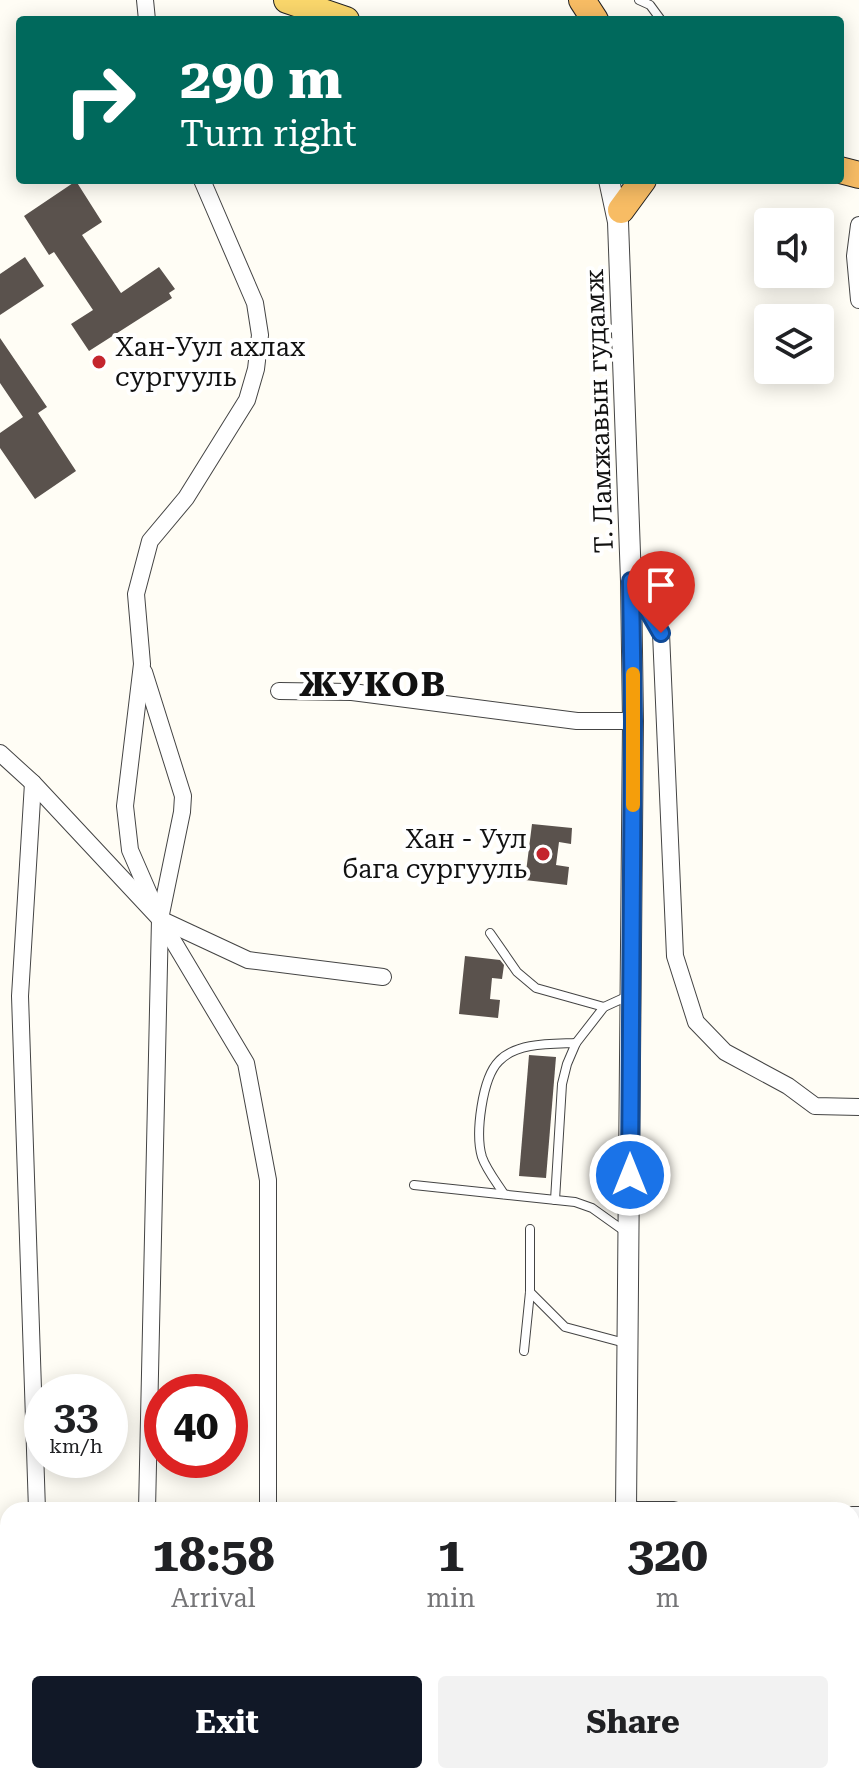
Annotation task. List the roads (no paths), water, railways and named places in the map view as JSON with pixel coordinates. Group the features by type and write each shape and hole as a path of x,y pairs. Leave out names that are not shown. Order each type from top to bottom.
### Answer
{"highway":[{"path":"619,216 640,184"}],"main road":[{"path":"287,0 334,16"}],"street":[{"path":"204,184 255,303 260,335 256,369 247,400 186,498 150,541 136,594 142,664 125,806 130,850 160,919 246,1063 268,1180 268,1502"},
{"name":"Т. Ламжавын гудамж","path":"610,184 619,216 633,721 624,1502"},
{"name":"Т. Ламжавын гудамж","path":"619,216 628,184"},
{"path":"859,225 855,256 859,300"},
{"path":"631,581 661,633 675,956 696,1022 725,1052 788,1086 815,1106 859,1107"},
{"path":"142,664 183,796 160,919 147,1502"},
{"path":"279,691 352,692 577,721 633,721"},
{"path":"0,753 33,783 160,919 248,960 383,977"},
{"path":"33,783 20,996 37,1502"}],"lane":[{"path":"639,0 650,5 658,16"},
{"path":"490,933 517,972 536,988 604,1007"},
{"path":"555,1200 562,1084 567,1064 576,1043 604,1007 631,995"},
{"path":"504,1194 482,1156 480,1119 489,1077 500,1060 531,1045 576,1043"},
{"path":"414,1185 575,1202 592,1208 629,1234"},
{"path":"524,1351 530,1292 530,1229"},
{"path":"530,1292 565,1327 628,1343"}],"place":[{"name":"Хан-Уул ахлах сургууль","path":"99,362"},
{"name":"Хан - Уул бага сургууль","path":"543,854"}],"district":[{"name":"ЖУКОВ","path":"373,684"}]}
